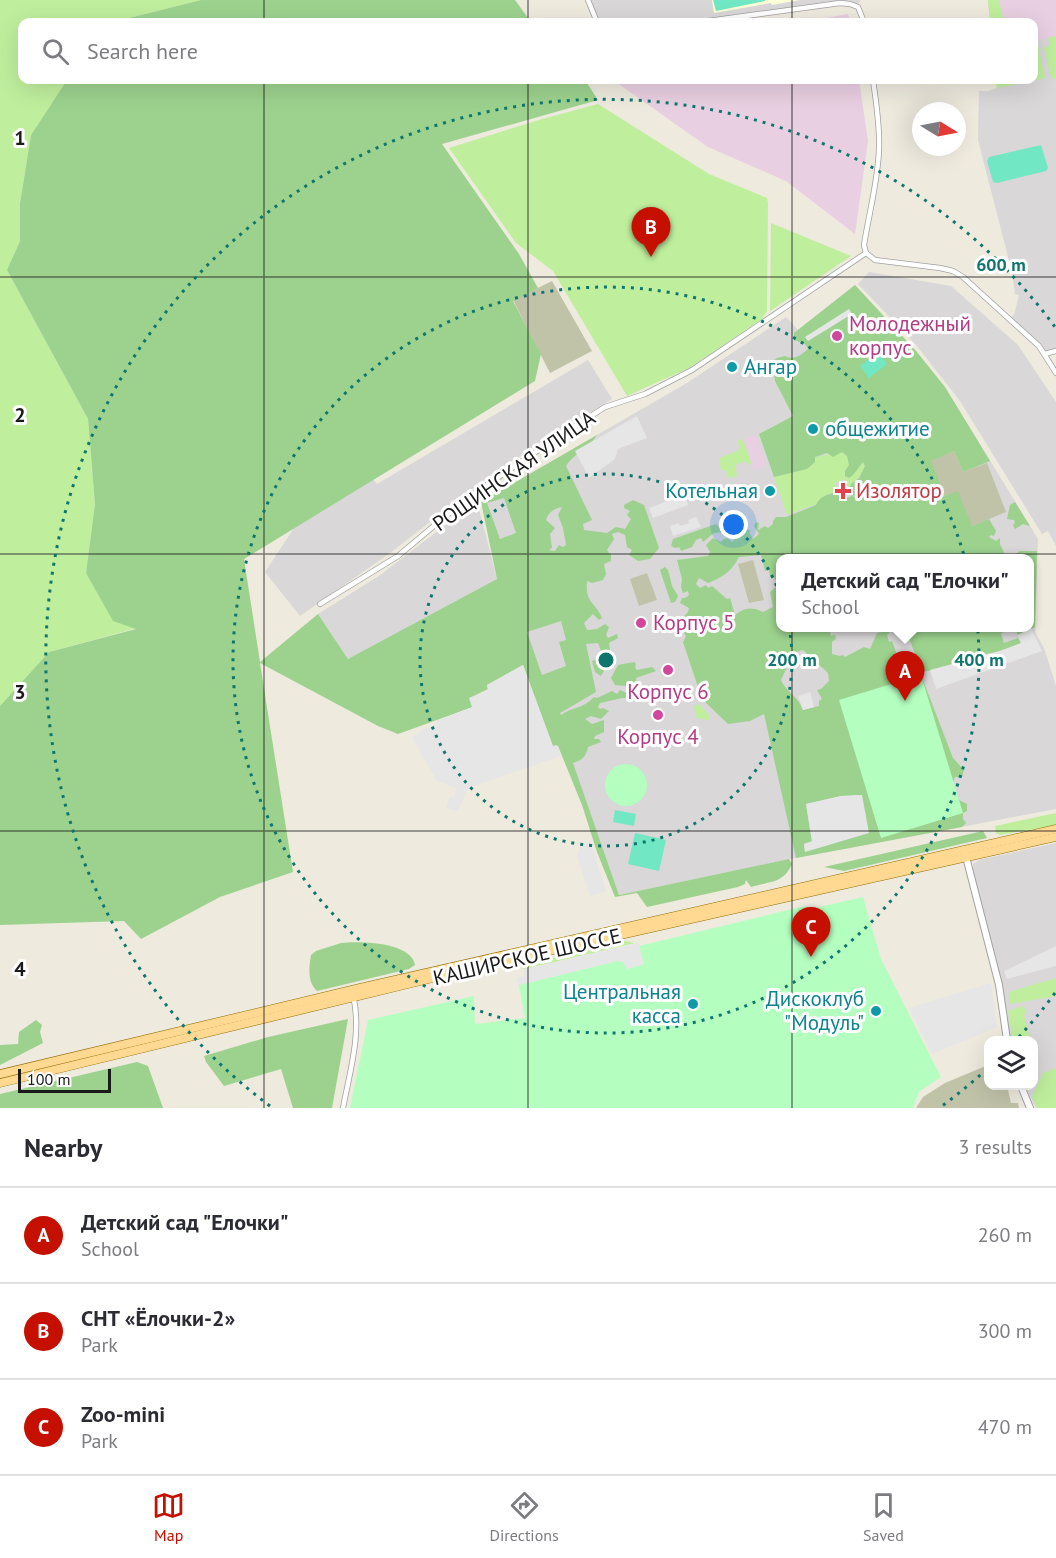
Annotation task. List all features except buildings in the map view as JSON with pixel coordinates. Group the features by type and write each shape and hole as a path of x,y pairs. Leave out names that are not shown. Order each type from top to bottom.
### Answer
{"main road":[{"name":"КАШИРСКОЕ ШОССЕ","path":"0,1074 965,853 1056,829"},
{"name":"КАШИРСКОЕ ШОССЕ","path":"965,853 1056,837"},
{"name":"КАШИРСКОЕ ШОССЕ","path":"0,1083 353,994"}],"street":[{"path":"588,0 595,18"},
{"path":"730,18 840,3 858,8 862,18"},
{"path":"874,84 879,123 879,151 864,245 866,253 875,260 936,267 956,273 1036,343 1056,373"},
{"name":"РОЩИНСКАЯ УЛИЦА","path":"320,604 398,556 466,499 558,437 605,407 645,394 692,370 866,253"},
{"path":"1045,354 1056,351"},
{"path":"965,853 999,986 1006,1036"},
{"path":"343,1108 357,1028 353,994"},
{"path":"1023,1090 1030,1108"}],"shaded area":[{"path":"588,0 861,0 856,6 847,3 732,18 595,18"},
{"path":"712,0 800,0 714,13"},
{"path":"988,0 1056,0 1056,351 1045,354 1009,319 1014,315 1019,295 1015,294 1012,272 978,140 979,91 997,88 996,84 1038,84 1038,18 990,18"},
{"path":"999,0 1056,0 1056,36 1038,40 1038,18 1003,18"},
{"path":"848,14 849,18 825,18"},
{"path":"619,84 860,84 868,141 855,234 786,181 708,147"},
{"path":"869,272 951,286 1018,345 1056,402 1056,546 1048,531 1042,534 960,401 917,346 858,284"},
{"path":"552,281 592,351 550,373 513,300"},
{"path":"855,285 916,351 945,387 1038,539 1035,632 1044,648 1056,686 1056,809 785,860 619,895 481,502 687,383 786,317 798,330"},
{"path":"849,309 852,314 808,341 805,337"},
{"path":"588,360 612,399 489,476 390,553 300,616 265,572 317,493 357,461 377,484"},
{"path":"637,416 647,438 618,449 615,459 589,478 575,451"},
{"name":"Котельная","path":"756,435 766,466 754,471 743,439"},
{"path":"954,451 963,472 987,463 1006,512 972,526 945,496 930,461"},
{"path":"685,494 688,505 653,518 649,508"},
{"path":"477,501 497,579 465,607 348,659 318,614 379,576"},
{"path":"696,517 701,527 673,536 670,526 689,523 688,520"},
{"path":"753,560 764,600 749,603 738,564"},
{"path":"647,573 657,600 639,606 630,579"},
{"path":"1024,632 1033,632 1042,651 936,689 930,670 1021,643 1018,635"},
{"path":"523,665 553,746 557,745 561,756 468,788 458,811 446,808 449,798 455,796 456,788 437,781 412,738 426,728 436,725 438,720 472,707 469,698 488,690 487,685"},
{"path":"810,692 814,707 803,710 798,696"},
{"path":"862,795 869,833 805,852 804,844 812,841 806,804 841,796"},
{"path":"590,841 606,891 590,896 577,856 581,845"},
{"path":"1056,843 1056,1108 1036,1108 1027,1090 1038,1090 1038,1036 1009,1036 973,876 973,864 979,860"},
{"path":"638,943 644,964 627,969 623,962 617,961 519,985 517,978 525,976 524,969"},
{"path":"1056,946 1056,966 1007,979 1004,971"},
{"path":"991,983 997,1027 932,1054 909,1008"},
{"path":"984,1067 984,1090 1008,1090 1011,1103 1018,1103 1019,1108 916,1108 923,1097 945,1083"}],"green space":[{"path":"0,0 201,0 129,18 18,18 18,84 64,84 31,135 20,203 20,241 7,270 88,419 95,504 86,573 137,628 49,652 0,706"},
{"path":"201,0 515,0 528,18 129,18"},
{"path":"713,0 765,0 765,1 716,11"},
{"path":"988,0 999,0 1003,18 990,18"},
{"path":"1056,36 1056,80 1051,77 1044,48 1050,45 1048,38"},
{"path":"1038,45 1045,78 1038,79"},
{"path":"64,84 588,84 598,100 442,144 519,254 538,288 513,301 541,354 535,381 244,559 260,662 318,614 348,659 497,579 481,502 597,435 566,466 592,520 583,524 584,530 607,533 616,527 625,529 631,519 627,515 630,511 624,508 624,505 633,500 644,505 659,548 650,559 638,561 629,555 632,550 627,547 625,535 618,532 612,534 614,539 607,550 611,555 611,561 604,564 606,574 603,580 592,583 587,581 589,598 602,618 599,620 593,614 584,623 587,630 597,629 605,624 609,627 606,635 608,638 617,634 618,638 609,643 610,650 606,652 601,651 598,643 586,644 596,692 560,713 561,715 587,703 594,697 597,698 612,691 617,694 620,690 631,695 637,691 643,693 639,698 622,698 600,703 598,707 600,709 609,711 601,719 591,716 585,719 592,724 604,720 604,732 595,736 594,739 599,739 601,742 588,747 583,758 573,763 619,895 789,859 792,864 784,875 775,881 751,887 746,880 745,884 738,887 647,907 637,893 615,897 582,805 558,746 553,747 523,665 487,685 488,689 470,698 473,707 398,734 378,726 260,663 293,872 220,897 141,939 124,921 0,925 0,706 49,652 136,629 113,621 86,573 95,504 88,419 7,270 20,241 20,203 31,135","holes":["504,498 516,533 500,539 487,503","562,507 558,515 566,545 563,547 559,545 555,551 549,550 552,548 550,534 555,528 546,520 550,513","561,621 566,640 559,642 566,666 542,675 527,632"]},
{"path":"996,84 1016,84 997,88"},
{"path":"598,104 709,174 767,198 768,203 767,311 762,319 689,368 627,396 553,271 516,243 449,148"},
{"path":"1041,145 1048,168 1046,171 993,182 987,161 989,157"},
{"path":"771,223 851,256 770,311"},
{"path":"855,285 916,351 945,387 990,461 963,472 954,451 931,461 945,496 958,491 972,526 989,519 996,531 994,536 989,537 996,541 1000,538 1005,554 776,554 776,580 770,576 769,570 765,571 761,555 739,557 730,570 708,583 699,578 696,584 700,588 706,585 708,588 712,586 727,599 730,598 735,615 748,609 763,612 773,607 770,592 776,587 776,632 830,632 831,636 835,635 836,639 832,642 832,654 845,657 864,647 870,649 877,633 890,632 887,635 889,642 892,641 900,663 911,659 913,664 916,662 953,758 964,770 962,777 955,777 953,782 959,800 967,804 967,811 963,813 966,823 962,827 796,858 764,714 750,721 728,724 702,699 683,642 686,636 682,630 686,623 681,619 689,608 680,603 682,598 689,595 688,591 683,593 677,560 708,556 710,552 706,545 713,538 721,542 728,538 732,542 746,529 751,531 749,532 753,539 759,534 754,526 756,522 759,523 758,530 765,526 768,528 776,517 786,517 816,505 822,497 838,492 841,500 852,496 849,489 851,484 859,478 865,466 863,462 853,475 849,478 845,476 849,465 847,456 842,452 833,457 827,453 815,457 815,462 807,469 774,477 759,434 793,416 775,381 772,362 785,356 797,357 808,349 805,344 794,340 794,333","holes":["803,650 828,673 829,681 817,690 822,699 819,701 819,706 803,710 781,680 788,665 788,655","862,795 805,852 804,844 812,842 806,804 841,796"]},
{"path":"878,352 887,364 869,378 860,366"},
{"path":"743,439 752,465 744,461 735,465 737,476 728,478 726,470 721,470 719,458 740,450 738,441"},
{"path":"842,452 847,456 853,475 863,462 865,466 849,489 846,479 835,483 838,492 828,494 816,504 787,515 774,477 807,469 815,457"},
{"path":"1015,502 1030,526 1023,524 1015,529 1014,520 1007,519 1010,505"},
{"path":"716,524 724,532 714,533 703,542 701,538 696,540 692,547 681,551 679,547 671,546 673,539"},
{"path":"1020,551 1037,551 1035,627 1034,554 1015,554"},
{"path":"665,567 678,596 675,602 671,603 660,570"},
{"path":"907,632 1004,632 1001,633 1004,643 1018,638 1021,643 973,660 964,659 948,669 922,672"},
{"path":"606,655 613,655 601,676 595,672 592,661"},
{"path":"634,662 637,670 652,667 656,671 636,678 637,683 625,686 615,685 611,678 618,665"},
{"path":"921,675 963,813 881,838 839,700"},
{"path":"699,704 709,715 710,720 696,718 694,706"},
{"path":"626,764 634,765 641,770 646,777 646,793 641,800 634,805 626,806 618,805 611,800 606,793 605,785 606,777 611,770 618,765"},
{"path":"615,810 636,814 634,826 613,822"},
{"path":"1056,813 1056,825 1000,835 996,833 995,826"},
{"path":"983,831 987,838 844,871 824,867"},
{"path":"635,833 666,840 659,871 628,864"},
{"path":"863,897 881,959 941,1077 919,1092 913,1108 350,1108 368,1020 474,996 475,1024 525,1018 519,985 617,961 623,962 627,969 644,964 639,946 805,906 806,910"},
{"path":"626,941 635,943 525,969 521,968 527,964"},
{"path":"360,942 395,947 411,957 415,965 409,969 317,991 310,979 311,955 316,951 341,943"},
{"path":"1056,978 1056,996 1010,1004 1009,992"},
{"path":"1023,1006 1027,1012 1024,1014 1029,1036 1012,1036 1008,1011"},
{"path":"348,1019 332,1108 293,1108 281,1069 224,1086 204,1056 268,1037"},
{"path":"36,1020 42,1025 40,1032 43,1043 0,1065 0,1045 18,1044 19,1032"},
{"path":"137,1062 148,1066 163,1108 0,1108 0,1094"},
{"path":"1056,1068 1056,1108 1037,1108 1032,1097 1035,1090 1038,1090 1043,1073"}],"place":[{"name":"СНТ «Ёлочки-2»","path":"651,257"},
{"name":"Молодежный корпус","path":"837,336"},
{"name":"Ангар","path":"732,367"},
{"name":"общежитие","path":"813,429"},
{"name":"Котельная","path":"770,491"},
{"name":"Изолятор","path":"843,491"},
{"name":"Корпус 5","path":"641,623"},
{"name":"Корпус 6","path":"668,670"},
{"name":"Детский сад \"Елочки\"","path":"905,701"},
{"name":"Корпус 4","path":"658,715"},
{"name":"Zoo-mini","path":"811,957"},
{"name":"Центральная касса","path":"693,1004"},
{"name":"Дискоклуб \"Модуль\"","path":"876,1011"}]}
